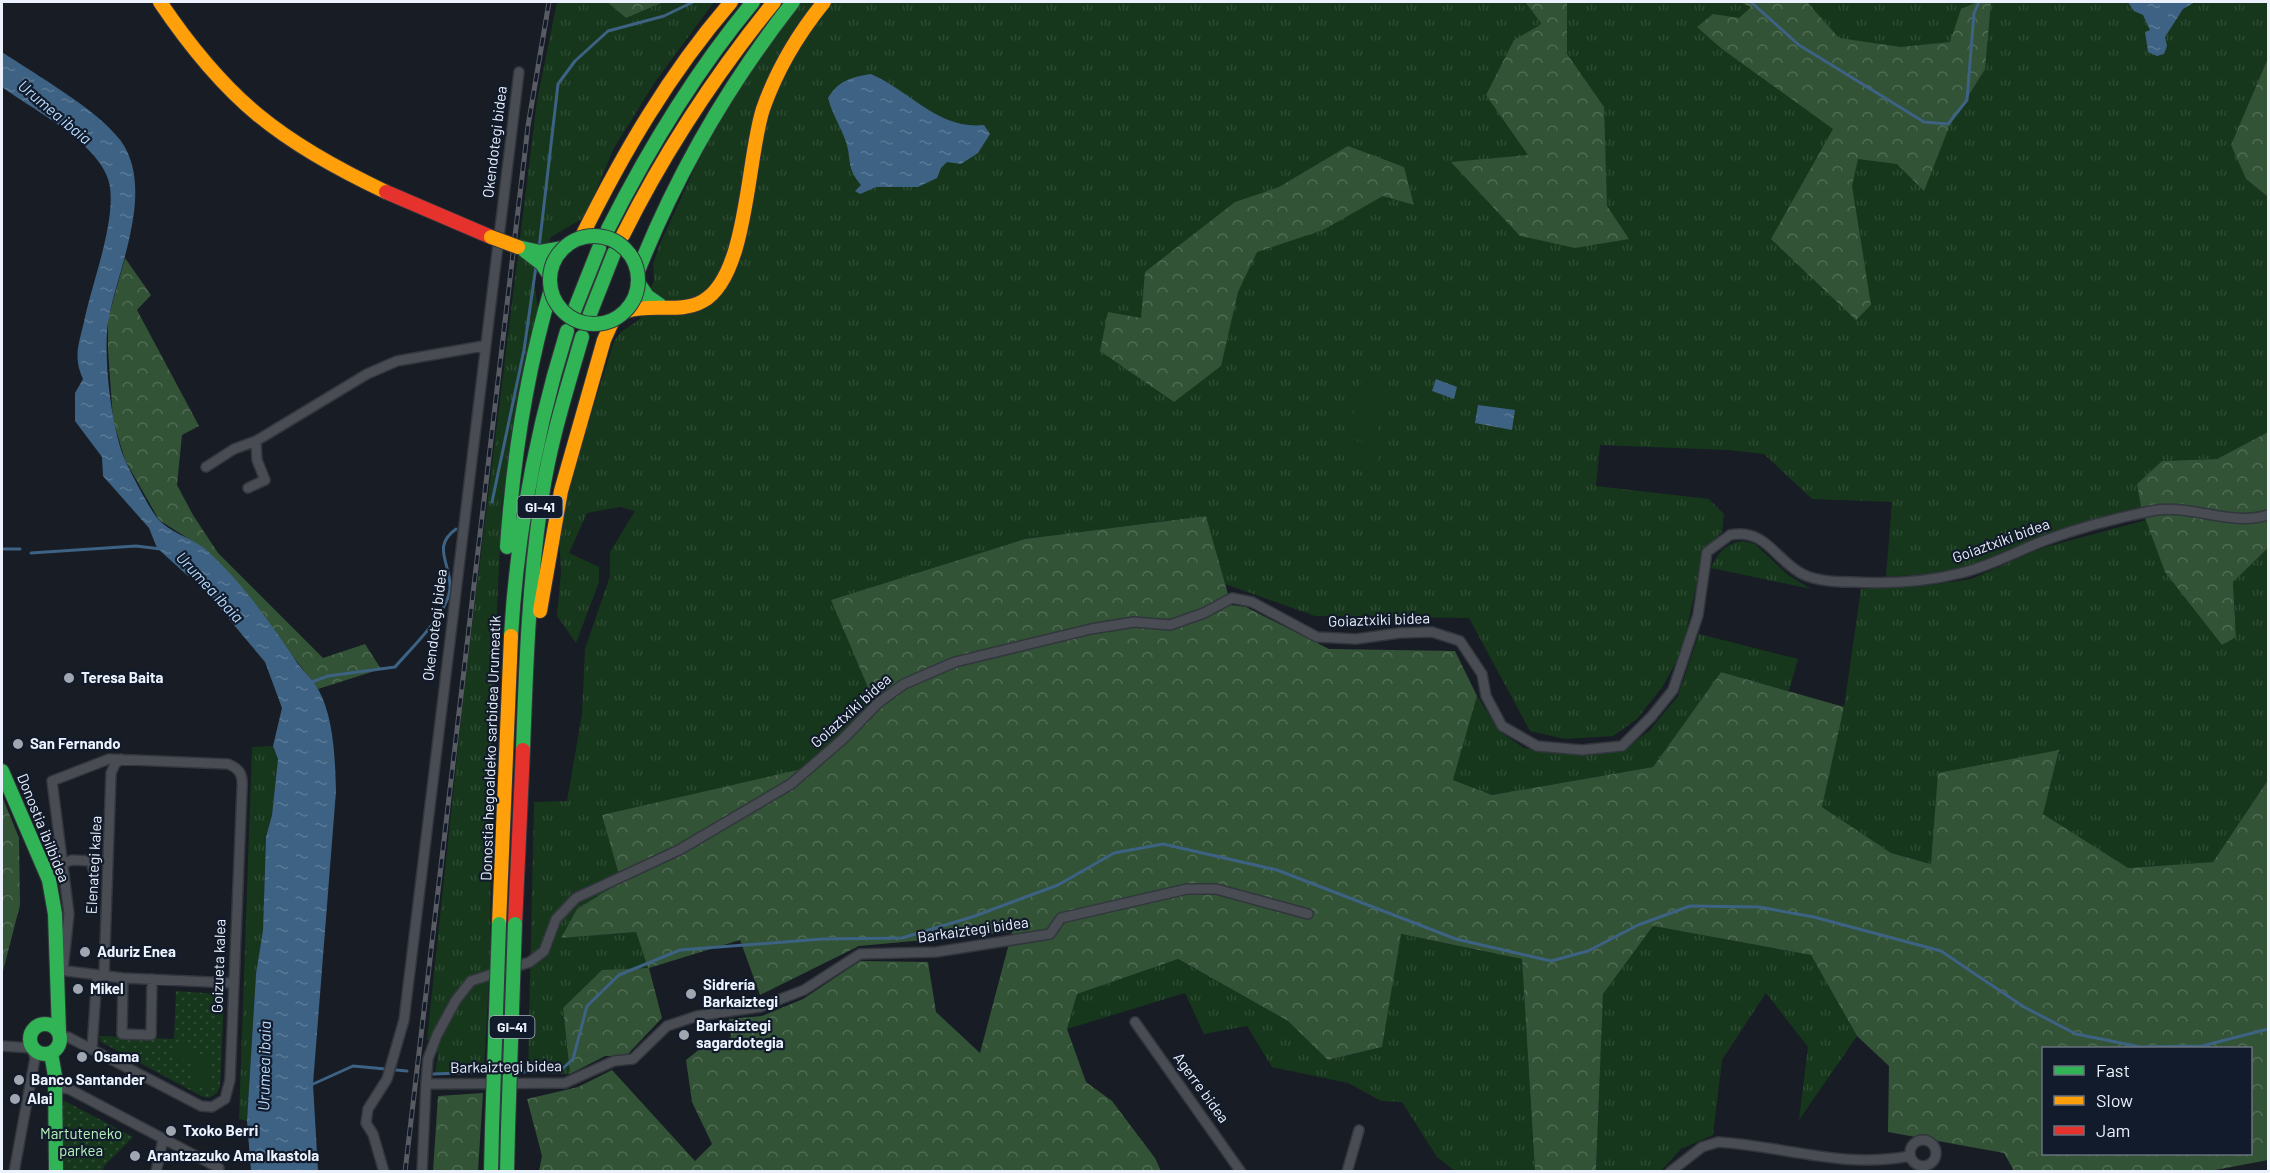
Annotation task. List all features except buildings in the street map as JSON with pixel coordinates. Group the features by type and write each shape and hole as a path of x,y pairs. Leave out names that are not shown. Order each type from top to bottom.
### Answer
{"main road":[{"path":"159,2 197,57 224,87 286,140 374,188 518,248 536,259 551,283 559,307 575,320 594,324 613,320 643,305 660,305 675,309 689,307 708,299 720,287 729,271 737,243 752,150 764,107 792,46 824,2"},
{"path":"581,238 626,145 668,79 731,2"},
{"path":"608,229 665,124 698,73 753,2"},
{"path":"623,235 683,125 734,52 774,2"},
{"path":"627,311 635,298 638,277 673,190 744,66 793,2"},
{"path":"518,248 540,252 563,248 581,238 602,236 612,239 629,252 647,296 660,305"},
{"path":"511,642 505,625 510,495 522,404 551,283 552,266 563,248"},
{"path":"574,311 600,248"},
{"path":"588,319 614,254"},
{"path":"526,682 534,667 543,587 561,491 604,340 613,320"},
{"name":"Donostia hegoaldeko sarbidea Urumeatik","path":"491,1172 514,583 526,490 539,428 567,331"},
{"name":"Donostia hegoaldeko sarbidea Urumeatik","path":"507,1172 530,585 542,494 552,444 582,337"},
{"name":"Donostia ibilbidea","path":"2,771 49,880 55,914 59,970 56,998 60,1035"},
{"path":"44,1024 52,1025 60,1035 60,1044 51,1053 39,1053 32,1048 31,1033 44,1024 52,1013 56,998"},
{"path":"51,1053 55,1087 56,1172"}],"street":[{"name":"Okendotegi bidea","path":"384,1172 373,1134 366,1123 368,1109 387,1079 404,1020 483,346 519,72"},
{"path":"206,467 234,449 256,441 367,374 397,361 483,346"},
{"path":"248,488 265,480 257,460 256,441"},
{"name":"Goiaztxiki bidea","path":"426,1084 428,1059 437,1035 456,1000 471,981 530,962 544,951 556,919 576,898 680,850 791,784 843,739 879,703 903,684 955,662 1091,628 1134,622 1170,625 1204,613 1232,598 1251,602 1317,637 1356,639 1399,633 1432,632 1460,641 1482,674 1486,696 1502,726 1537,746 1582,750 1622,746 1651,717 1673,690 1698,615 1707,552 1730,535 1759,537 1799,573 1851,582 1881,582 1961,573 1989,565 2047,539 2154,511 2181,511 2236,519 2268,515"},
{"path":"121,759 98,762 52,781 69,914 59,970 123,978 232,983"},
{"name":"Elenategi kalea","path":"92,1048 100,975 111,773 115,764 121,759"},
{"name":"Goizueta kalea","path":"60,1035 92,1048 201,1106 212,1107 225,1099 229,1090 242,789 240,772 228,764 121,759"},
{"path":"63,863 72,860 91,861 93,869"},
{"name":"Barkaiztegi bidea","path":"426,1084 553,1084 575,1080 614,1061 633,1059 667,1026 697,1016 760,1007 804,990 860,954 936,952 1050,934 1062,918 1187,889 1215,889 1308,914"},
{"path":"123,978 122,1034 151,1035 152,979"},
{"name":"Agerre bidea","path":"1135,1022 1241,1172"},
{"path":"2,1046 32,1048 34,1065 14,1172"},
{"path":"423,1172 426,1084"},
{"path":"55,1087 69,1089 219,1168"},
{"path":"1347,1172 1359,1130"},
{"path":"156,1172 163,1139"},
{"path":"1670,1172 1702,1147 1718,1142 1838,1160 1892,1160 1910,1156"}],"green space":[{"path":"557,2 607,2 626,18 664,2 714,2 655,82 614,148 585,217 551,237 534,280 538,310 502,502 492,721 490,962 484,1068 435,1074 438,1053 427,1039 464,691 537,101"},
{"path":"607,2 664,2 626,18"},
{"path":"802,2 2268,2 2268,58 2231,145 2246,179 2268,197 2268,432 2217,459 2162,461 2137,484 2141,507 2022,544 1959,571 1886,577 1892,502 1812,499 1764,454 1728,450 1600,445 1596,486 1709,499 1724,514 1722,532 1704,550 1682,651 1663,686 1637,719 1613,736 1565,739 1530,731 1469,618 1315,616 1225,584 1206,516 1025,539 832,600 878,710 819,765 577,909 561,938 636,932 648,968 563,1008 570,1074 528,1073 534,802 567,801 582,714 585,649 610,576 610,552 635,511 620,507 587,513 569,553 599,567 599,582 576,643 557,616 561,572 559,537 565,498 614,341 621,332 640,319 654,280 653,264 660,244 697,163 727,107 775,32"},
{"path":"1525,2 1567,2 1567,54 1604,107 1607,206 1629,239 1575,248 1520,236 1451,162 1528,155 1486,95 1514,40 1542,24"},
{"path":"1740,2 1807,2 1839,38 1901,47 1950,42 1961,9 1977,2 1991,2 1985,69 1949,127 1924,191 1897,164 1858,159 1852,186 1871,305 1856,320 1771,239 1833,129 1722,49 1697,27 1713,14 1739,18 1751,7"},
{"path":"2268,58 2268,197 2246,179 2231,145"},
{"path":"1348,146 1404,167 1414,205 1383,196 1323,230 1257,252 1238,292 1221,366 1174,402 1100,351 1108,312 1141,318 1145,272 1235,202 1279,187"},
{"path":"125,258 151,295 137,310 199,426 182,435 177,485 193,515 218,553 323,658 365,644 381,669 318,689 227,571 203,548 159,520 125,460 113,420 108,319"},
{"path":"1361,381 1388,387 1376,440 1349,433"},
{"path":"2268,432 2268,548 2233,582 2236,637 2222,645 2165,572 2141,507 2137,484 2162,461 2217,459"},
{"path":"1348,439 1363,442 1357,470 1343,467"},
{"path":"1367,442 1382,445 1375,474 1360,471"},
{"path":"1206,516 1231,605 1246,607 1329,649 1455,651 1477,696 1453,780 1492,795 1653,767 1721,672 1844,707 1822,807 1891,853 1931,864 1938,773 2059,750 2043,814 2128,868 2213,862 2268,780 2268,1160 2205,1172 2014,1171 2004,1153 1888,1132 1889,1066 1857,1036 1811,955 1653,926 1603,994 1596,1171 1535,1171 1522,959 1401,934 1382,1047 1328,1060 1288,1021 1178,959 1077,994 1067,1029 1086,1082 1112,1101 1155,1158 1161,1171 539,1171 542,1156 527,1099 578,1087 612,1070 695,1161 712,1144 692,1102 686,1060 701,1048 731,1037 729,1019 762,1016 803,999 860,961 928,962 936,1012 980,1053 1012,932 859,946 760,995 740,940 649,968 662,1018 626,1056 605,1056 570,1074 563,1008 602,970 648,968 636,932 561,938 577,909 621,882 602,815 819,765 878,711 831,600 1025,539"},
{"path":"2146,520 2165,572 2236,637 2233,582 2268,548 2268,780 2213,862 2127,868 2043,814 2059,751 1932,864 1891,853 1822,807 1844,707 1861,589 1923,586 1971,579 2042,548"},
{"path":"1743,541 1755,544 1788,575 1811,589 1711,568 1723,549"},
{"path":"1699,634 1798,659 1789,691 1721,672 1653,767 1492,795 1453,780 1477,696 1499,731 1524,748 1559,754 1620,752 1649,731 1678,696"},
{"path":"273,746 278,759 272,815 266,837 263,930 256,974 247,1121 239,1119 252,747"},
{"path":"2,796 19,838 20,905 2,975"},
{"path":"1653,926 1811,955 1857,1036 1799,1120 1808,1047 1766,993 1722,1060 1713,1135 1681,1149 1661,1171 1596,1172 1603,994"},
{"path":"1400,934 1522,959 1535,1171 1455,1171 1437,1157 1402,1102 1381,1101 1348,1083 1272,1067 1247,1026 1204,1034 1185,993 1067,1029 1077,994 1177,959 1288,1021 1329,1060 1382,1047"},
{"path":"176,991 220,994 224,999 220,1086 217,1093 209,1098 201,1096 101,1042 99,1036 174,1039"},
{"path":"175,1044 191,1045 190,1060 174,1059"},
{"path":"194,1054 211,1054 210,1086 193,1086"},
{"path":"483,1093 478,1171 433,1171 438,1096"},
{"name":"Martuteneko parkea","path":"65,1101 133,1137 104,1166 103,1171 61,1171 61,1104"}],"water":[{"path":"2128,2 2195,2 2183,9 2165,37 2167,46 2164,54 2157,56 2148,52 2145,32 2150,30 2143,15 2134,11"},
{"name":"Urumea ibaia","path":"2,52 97,117 121,141 131,160 135,182 132,228 107,331 109,389 116,429 125,460 158,519 168,528 204,548 243,588 316,686 327,712 333,738 336,791 313,1084 318,1171 251,1171 247,1121 256,974 263,930 266,837 272,815 278,759 273,746 282,708 265,662 213,600 211,588 188,576 157,548 149,528 103,476 102,457 75,421 75,393 83,379 78,363 78,348 106,234 111,201 110,187 105,172 82,143 2,87"},
{"path":"871,74 939,116 968,125 984,125 990,134 978,153 961,164 947,162 941,168 937,178 918,187 876,187 860,194 855,191 861,185 851,169 846,142 828,98 846,80"},
{"path":"1436,379 1457,387 1454,399 1432,391"},
{"path":"1478,405 1515,410 1512,430 1475,423"}],"waterway":[{"path":"539,248 558,84 575,61 608,31 664,16 693,2"},
{"path":"1751,2 1799,45 1924,122 1948,124 1967,100 1974,13 1979,2"},
{"path":"492,502 524,350 536,266"},
{"path":"309,683 328,676 395,667 428,630 448,598 450,579 443,549 445,542 456,529"},
{"path":"31,553 136,546 161,549"},
{"path":"2,549 20,549"},
{"path":"518,1072 560,1071 573,1059 587,1006 619,975 680,950 822,939 902,938 972,917 1058,885 1114,853 1163,844 1277,870 1456,939 1551,961 1588,951 1638,925 1690,906 1759,907 1814,917 1941,951 2024,1007 2076,1034 2141,1047 2202,1046 2268,1029"},
{"path":"311,1085 353,1066 407,1071"},
{"path":"433,1074 487,1072"}],"railway":[{"path":"405,1172 528,126 549,2"}],"traffic: fast":[{"path":"608,229 674,111 692,83 753,2"},
{"path":"638,271 670,199 706,131 747,65 793,2"},
{"path":"594,236 619,243 631,255 638,280 631,305 619,317 594,324 569,317 557,305 550,280 557,255 569,243 594,236"},
{"path":"518,247 540,252 563,248"},
{"path":"574,311 599,248"},
{"path":"525,251 542,264 550,276"},
{"path":"588,319 614,253"},
{"path":"639,284 647,296 660,305"},
{"path":"507,547 522,417 534,353 551,289"},
{"path":"511,636 523,520 537,444 567,331"},
{"path":"523,750 531,591 542,496 554,436 582,337"},
{"path":"2,771 49,880 55,914 59,1032"},
{"path":"492,1128 499,924"},
{"path":"508,1129 515,924"},
{"path":"45,1024 56,1028 60,1039 56,1050 45,1054 34,1050 30,1039 34,1028 45,1024"},
{"path":"51,1053 55,1076 56,1172"},
{"path":"491,1172 492,1128"},
{"path":"507,1172 508,1129"}],"traffic: slow":[{"path":"160,2 208,66 258,115 315,155 386,192"},
{"path":"581,238 613,175 648,115 687,57 731,2"},
{"path":"623,235 656,173 692,114 731,57 774,2"},
{"path":"627,311 694,305 703,301 718,288 738,242 763,109 789,52 824,2"},
{"path":"491,237 518,247"},
{"path":"540,611 561,491 604,340 613,320"},
{"path":"499,924 511,636"}],"traffic: jam":[{"path":"386,192 491,237"},
{"path":"515,924 523,750"}],"place":[{"name":"Teresa Baita","path":"69,678"},
{"name":"San Fernando","path":"18,744"},
{"name":"Aduriz Enea","path":"85,952"},
{"name":"Mikel","path":"78,989"},
{"name":"Sidrería Barkaiztegi","path":"691,994"},
{"name":"Barkaiztegi sagardotegia","path":"684,1035"},
{"name":"Osama","path":"82,1057"},
{"name":"Banco Santander","path":"19,1080"},
{"name":"Alai","path":"15,1099"},
{"name":"Txoko Berri","path":"171,1131"},
{"name":"Arantzazuko Ama Ikastola","path":"135,1156"}]}
